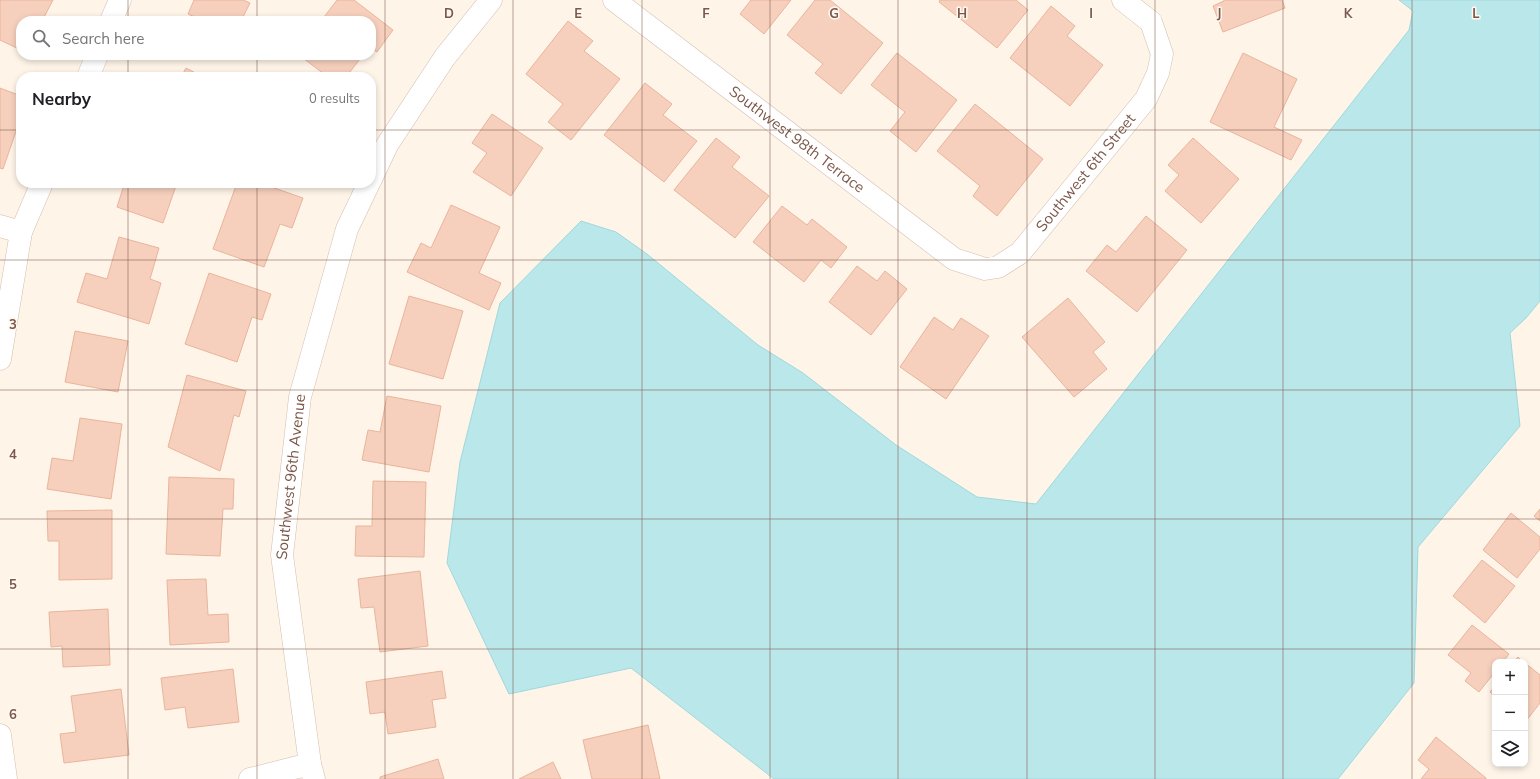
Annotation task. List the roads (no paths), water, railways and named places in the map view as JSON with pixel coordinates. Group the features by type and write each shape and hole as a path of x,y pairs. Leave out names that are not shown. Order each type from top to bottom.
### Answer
{"street":[{"path":"113,16 120,0"},
{"path":"376,168 387,145 445,57 491,0"},
{"name":"Southwest 98th Terrace","path":"614,0 954,259 985,269"},
{"name":"Southwest 6th Street","path":"985,269 998,267 1020,253 1146,99 1158,73 1162,54 1151,22 1123,0"},
{"path":"90,72 95,60"},
{"path":"0,359 21,232 40,188"},
{"name":"Southwest 96th Avenue","path":"312,772 282,555 300,398 347,229 367,188"},
{"path":"0,226 21,232"},
{"path":"0,735 6,779"},
{"path":"250,779 312,772"}],"water":[{"path":"1399,0 1540,0 1540,301 1526,318 1510,333 1520,426 1418,547 1414,683 1338,779 774,779 631,668 509,694 447,563 460,462 500,303 581,221 616,232 647,254 758,345 803,373 896,445 977,497 1036,504 1409,30 1413,11"}]}
